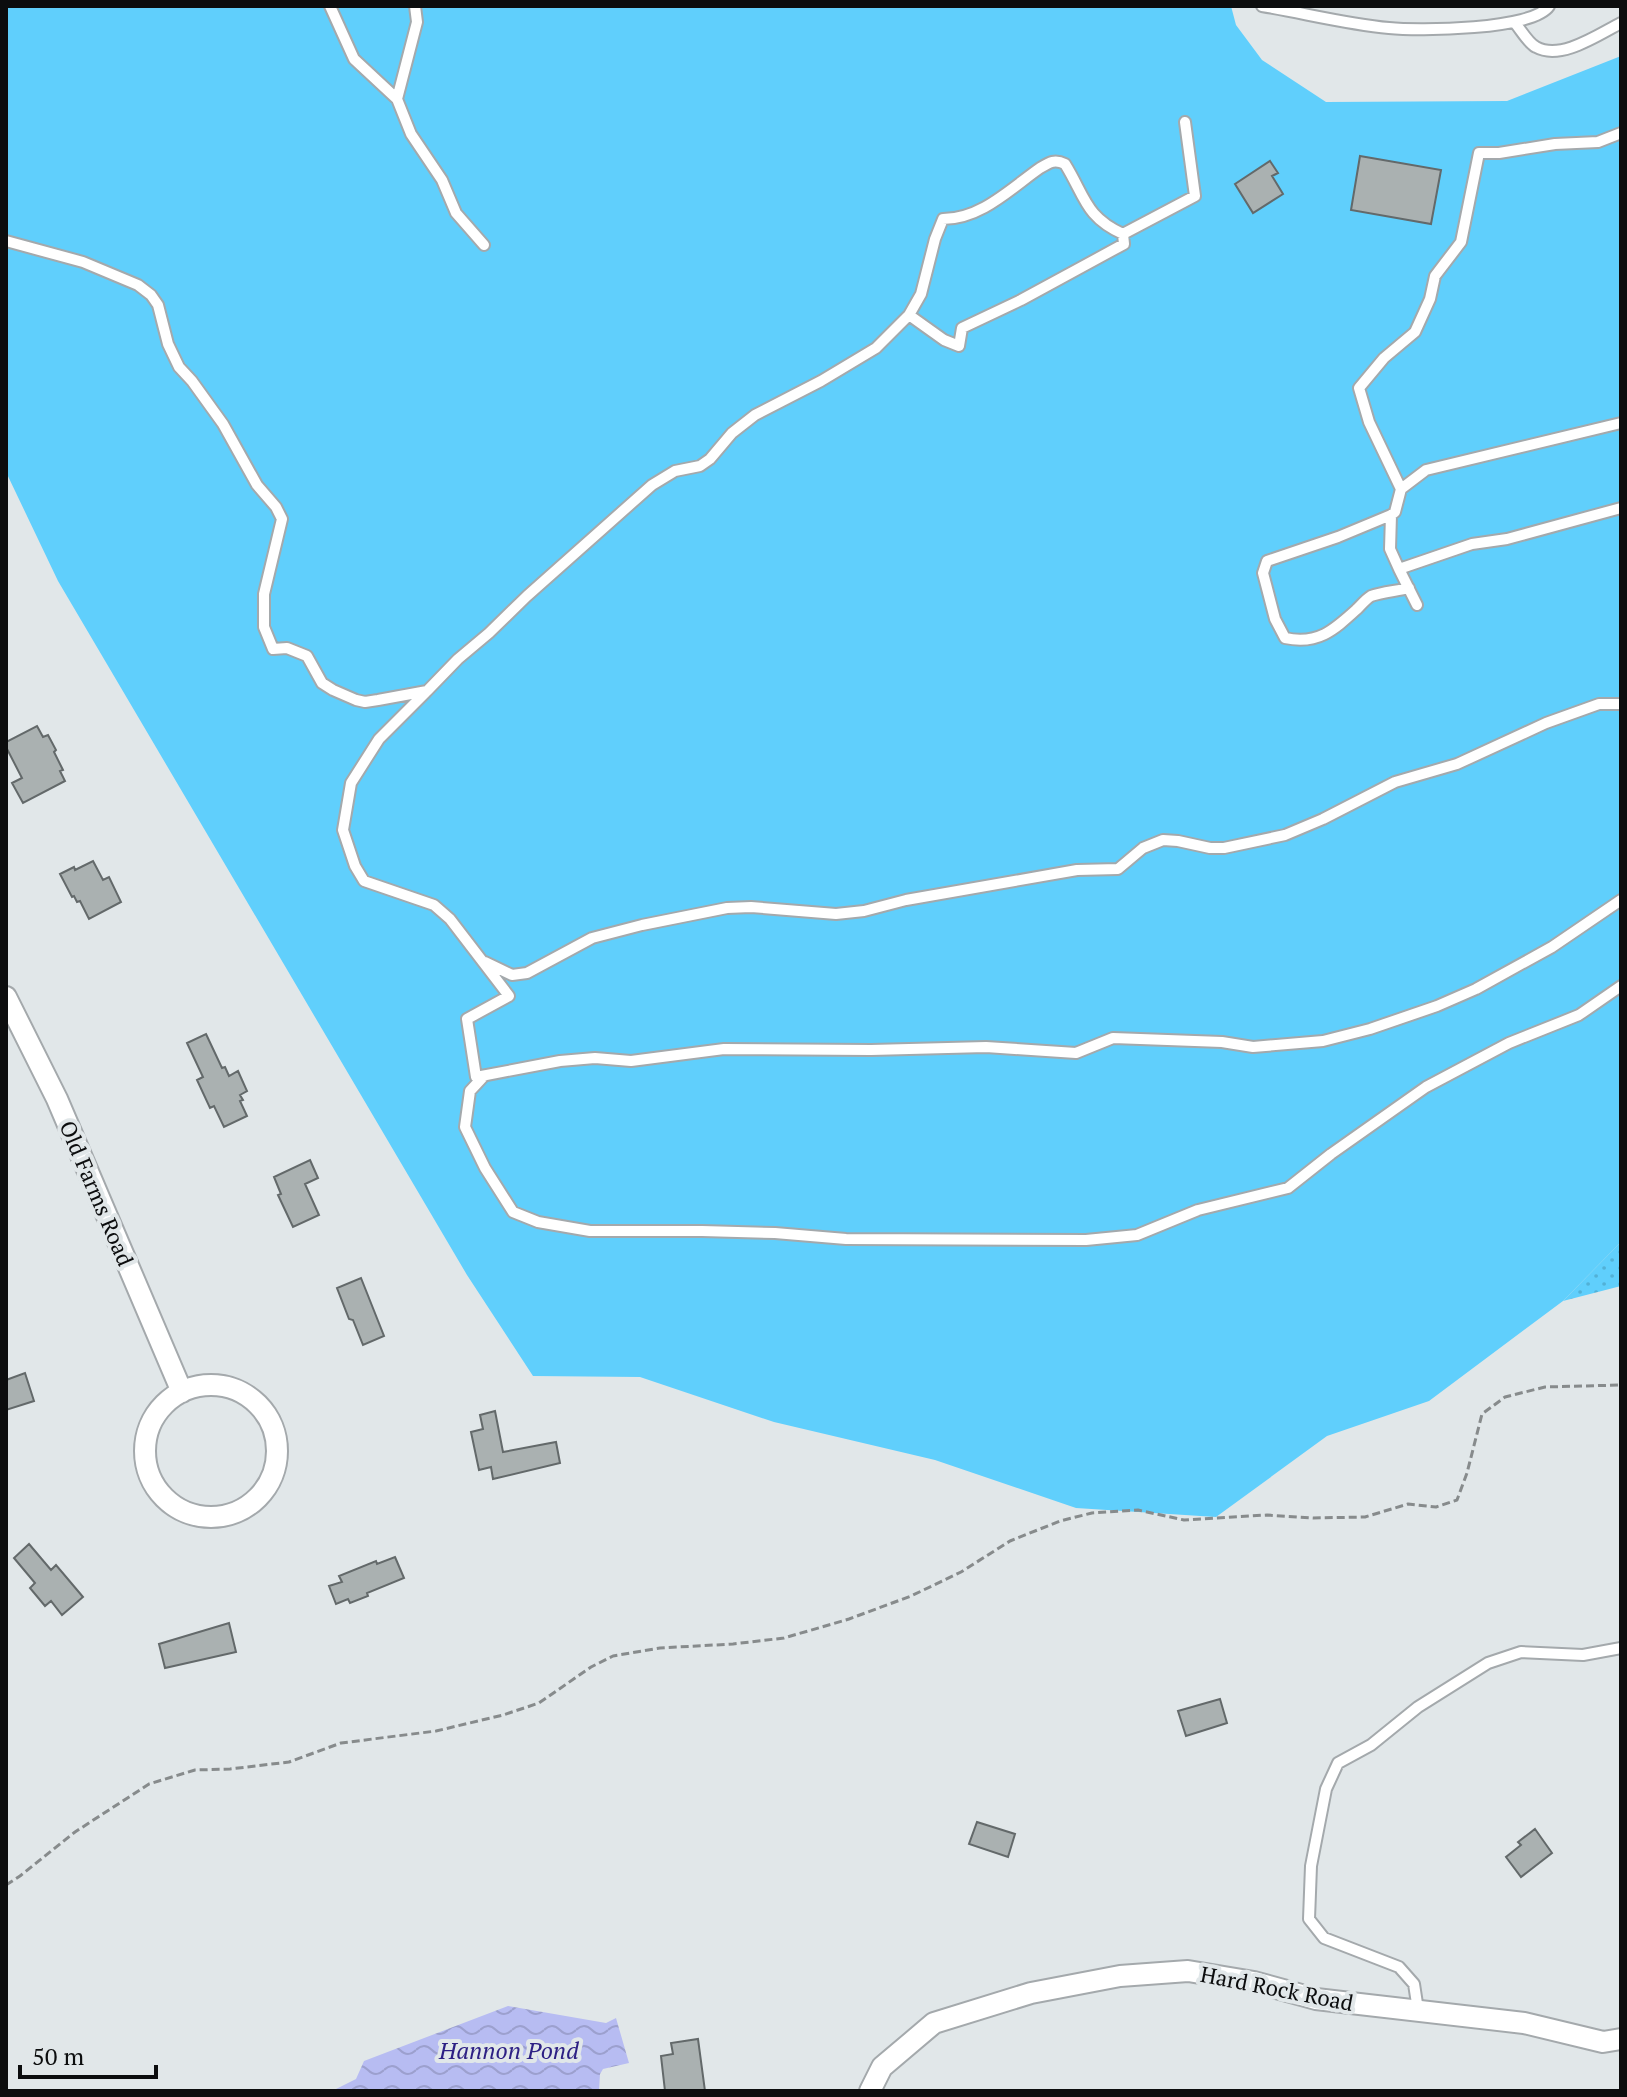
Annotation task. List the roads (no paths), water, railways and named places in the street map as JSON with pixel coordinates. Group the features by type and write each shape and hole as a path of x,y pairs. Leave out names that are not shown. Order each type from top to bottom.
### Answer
{"street":[{"name":"Old Farms Road","path":"6,997 57,1099 182,1392"},
{"path":"197,1386 230,1388 258,1405 272,1428 276,1441 276,1462 269,1482 256,1499 239,1511 218,1517 197,1516 177,1509 161,1495 149,1477 145,1456 147,1435 154,1417 166,1402 182,1392 197,1386"},
{"name":"Hard Rock Road","path":"870,2091 882,2067 934,2023 1031,1993 1120,1976 1188,1971 1254,1982 1316,1999 1524,2023 1603,2042 1621,2039"}],"lane":[{"path":"330,6 354,59 397,99 411,134 442,180 456,213 484,245"},
{"path":"397,99 417,22 415,6"},
{"path":"1262,6 1390,28 1460,28 1515,23 1545,12 1549,6"},
{"path":"1515,23 1535,47 1555,52 1573,47 1621,23"},
{"path":"1123,234 1195,196 1185,122"},
{"path":"1401,489 1369,422 1359,388 1384,358 1415,332 1430,299 1435,276 1461,242 1479,153 1598,142 1621,133"},
{"path":"1123,234 1102,223 1092,213 1065,164 1058,160 1050,162 978,213 958,219 943,219 921,294 909,315 876,348 755,415 732,433 700,466 675,471 652,485 458,659 379,739 351,783 343,830 355,866 364,881 434,905 450,919 509,996 467,1019 476,1077 560,1061 595,1058 631,1061 724,1049 986,1047 1076,1053 1113,1038 1222,1042 1253,1047 1323,1041 1370,1029 1476,989 1619,905"},
{"path":"909,315 944,340 959,346 962,328 1124,244 1123,234"},
{"path":"6,241 83,262 138,285 158,305 168,344 179,367 223,424 257,485 282,519 264,594 264,627 273,649 287,648 307,656 322,683 356,700 365,702 427,691"},
{"path":"1409,588 1370,597 1326,634 1297,641 1285,638 1275,619 1263,573 1267,561 1391,515 1395,512 1401,489 1426,470 1621,423"},
{"path":"1399,569 1472,544 1507,539 1621,508"},
{"path":"1391,515 1390,549 1417,605"},
{"path":"483,961 512,975 527,973 592,938 727,908 836,914 864,911 920,897 1077,870 1118,869 1143,848 1163,840 1224,848 1285,835 1395,782 1457,764 1546,723 1599,704 1621,704"},
{"path":"483,1077 470,1091 465,1127 485,1168 513,1212 538,1222 590,1231 717,1231 846,1239 1086,1240 1137,1235 1198,1210 1288,1188 1426,1087 1509,1043 1579,1015 1621,986"},
{"path":"1418,2010 1414,1984 1399,1967 1324,1938 1309,1919 1311,1866 1326,1789 1338,1763 1371,1745 1418,1707 1488,1663 1521,1652 1583,1655 1621,1648"}],"water":[{"name":"Hannon Pond","path":"508,2006 606,2023 616,2018 629,2063 603,2069 599,2091 332,2091 356,2079 364,2061"}]}
